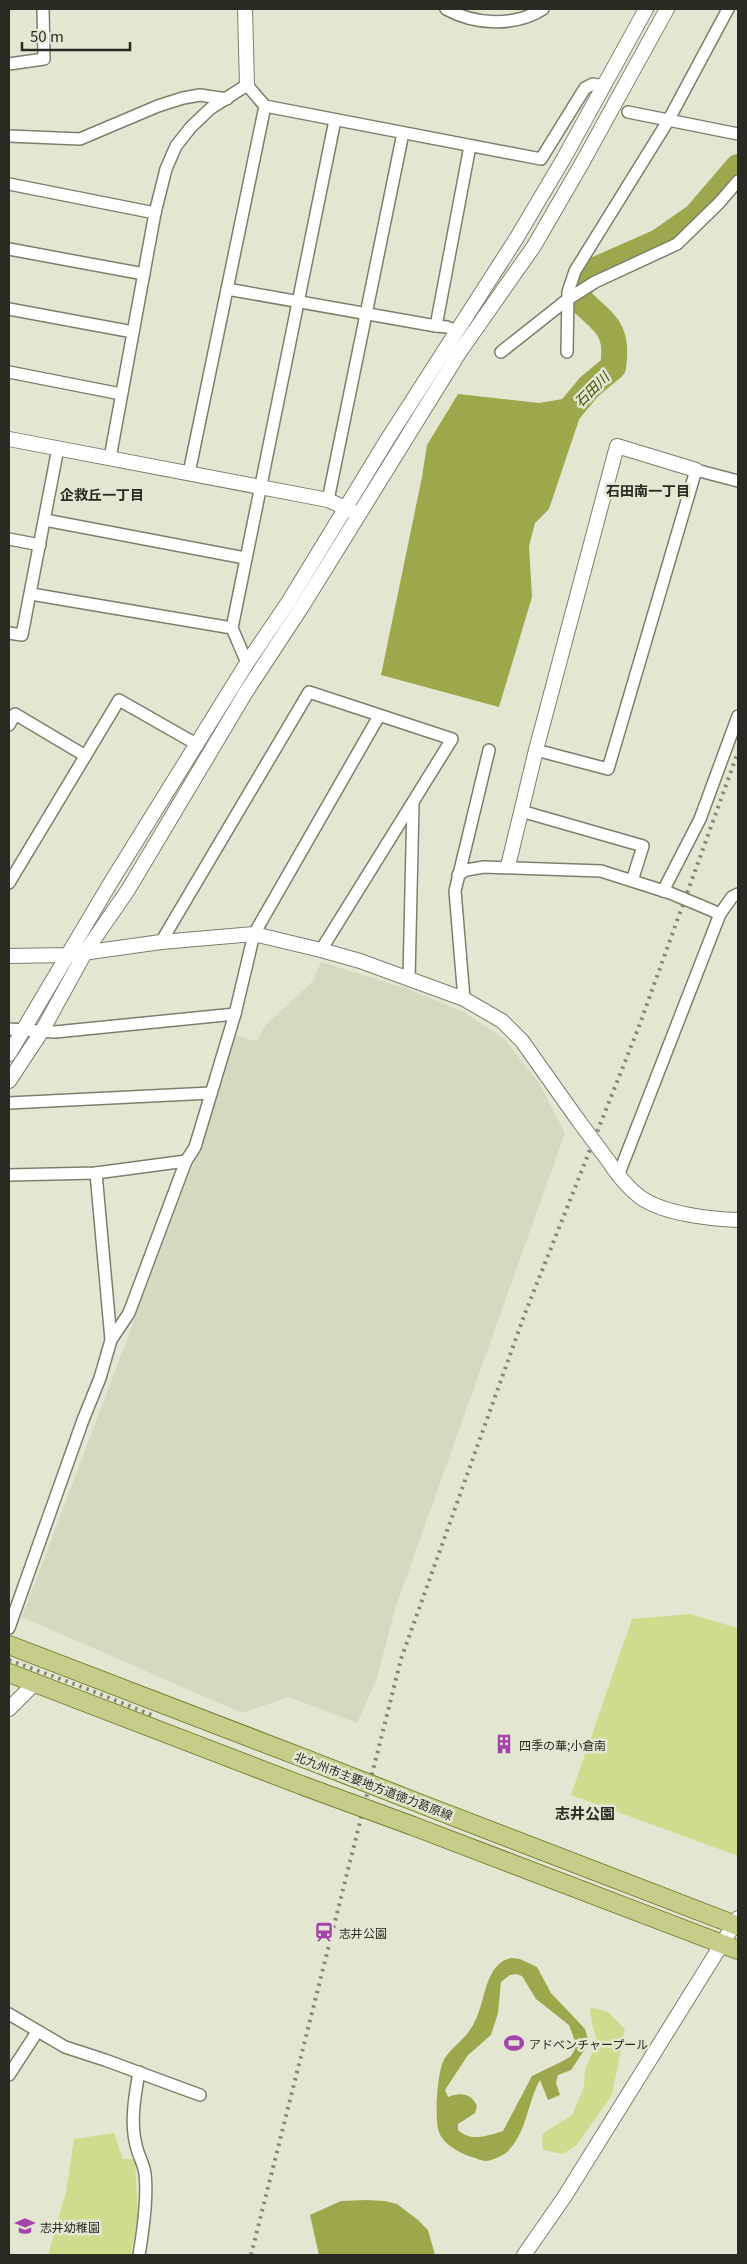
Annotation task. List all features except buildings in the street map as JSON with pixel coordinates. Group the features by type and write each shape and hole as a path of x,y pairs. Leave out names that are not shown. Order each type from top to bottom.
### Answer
{"main road":[{"name":"北九州市主要地方道徳力葛原線","path":"9,1645 421,1804 737,1923"},
{"name":"北九州市主要地方道徳力葛原線","path":"9,1673 738,1950"}],"street":[{"path":"9,64 44,60 43,9"},
{"path":"244,9 247,84 265,106 540,159 585,88 593,84 603,86"},
{"path":"446,9 473,20 504,22 530,16 543,9"},
{"path":"9,1054 247,663 289,601 345,507 521,231 564,158 646,9"},
{"path":"9,1081 42,1031 86,951 128,890 246,692 360,515 459,353 534,246 582,165 666,9"},
{"path":"567,352 568,292 575,271 668,121 728,9"},
{"path":"110,458 155,213 166,169 176,146 211,108 247,84"},
{"path":"9,136 80,139 158,106 183,98 200,95 227,99"},
{"path":"190,473 265,106"},
{"path":"628,112 668,121 737,132"},
{"path":"247,663 232,628 335,120"},
{"path":"328,500 403,133"},
{"path":"436,326 470,146"},
{"path":"501,352 568,299 595,282 677,244 719,203 738,181"},
{"path":"9,184 155,213"},
{"path":"9,249 144,274"},
{"path":"227,290 436,326 447,326 457,331"},
{"path":"9,309 133,332"},
{"path":"9,372 121,394"},
{"path":"9,439 328,500 360,515"},
{"path":"508,866 536,750 617,446 738,481"},
{"path":"9,633 22,635 58,448"},
{"path":"536,750 608,769 696,470"},
{"path":"45,520 245,558"},
{"path":"9,539 40,545"},
{"path":"31,594 232,628"},
{"path":"161,942 309,692 452,739 321,950"},
{"path":"9,883 84,755 119,700 198,745"},
{"path":"9,725 15,714 84,755"},
{"path":"9,1628 82,1420 100,1378 111,1340 129,1313 186,1161 195,1147 235,1014 254,934 379,716"},
{"path":"667,892 700,819 738,716"},
{"path":"464,999 455,891 489,750"},
{"path":"409,978 413,802"},
{"path":"521,810 643,846 632,881"},
{"path":"458,875 466,870 508,866 601,871 667,892 720,914"},
{"path":"618,1176 720,914 732,897 738,894"},
{"path":"9,956 68,955 161,942 254,934 321,950 409,978 464,999 502,1021 522,1041 618,1176 640,1197 651,1203 689,1216 738,1220"},
{"path":"9,1029 55,1032 235,1014"},
{"path":"9,1103 211,1093"},
{"path":"9,1176 96,1173 186,1161"},
{"path":"96,1173 111,1340"},
{"path":"9,1709 35,1683"},
{"path":"524,2255 565,2196 737,1923"},
{"path":"9,2014 65,2047 200,2095"},
{"path":"9,2075 37,2032"},
{"path":"139,2072 135,2096 133,2132 145,2174 143,2230 139,2255"}],"shaded area":[{"path":"458,394 583,408 549,509 535,523 529,546 532,597 499,707 381,675 427,445"},
{"path":"321,962 408,989 464,1012 504,1039 539,1083 565,1133 395,1609 377,1678 357,1723 289,1697 242,1713 22,1617 193,1165 236,1035 250,1040 257,1040 266,1025 313,981"},
{"path":"690,1614 738,1628 738,1856 571,1795 632,1619"},
{"path":"511,1958 520,1959 537,1967 551,1993 585,2029 589,2043 571,2070 558,2075 556,2083 560,2095 548,2100 540,2080 523,2127 514,2144 503,2155 484,2161 462,2153 451,2147 443,2139 437,2122 437,2092 440,2072 445,2058 471,2028 478,2014 491,1976 502,1962","holes":["510,1975 522,1976 536,1999 569,2025 575,2041 575,2049 571,2056 532,2076 503,2131 479,2137 468,2136 458,2130 458,2124 475,2113 477,2106 469,2096 457,2094 448,2097 445,2090 468,2055 491,2035 498,2013 501,1982"]},
{"path":"590,2007 608,2012 625,2029 612,2095 576,2146 562,2154 543,2150 542,2134 572,2115 584,2087 585,2070 597,2041"},
{"path":"114,2133 123,2159 135,2159 138,2217 131,2255 48,2255 66,2192 74,2139"},
{"path":"367,2200 397,2204 418,2220 428,2230 435,2255 319,2255 310,2215 341,2201"}],"waterway":[{"name":"石田川","path":"540,416 569,411 589,387 613,367 614,343 611,334 602,320 577,297 586,274 659,242 696,216 738,167"}],"railway":[{"path":"251,2255 401,1659 524,1316 638,1029 738,752"},
{"path":"9,1660 154,1716"}],"place":[{"name":"四季の華;小倉南","path":"504,1744"},
{"name":"志井公園","path":"324,1932"},
{"name":"アドベンチャープール","path":"514,2043"},
{"name":"志井幼稚園","path":"25,2226"}],"district":[{"name":"石田南一丁目","path":"648,490"},
{"name":"企救丘一丁目","path":"102,494"},
{"name":"志井公園","path":"585,1812"}]}
